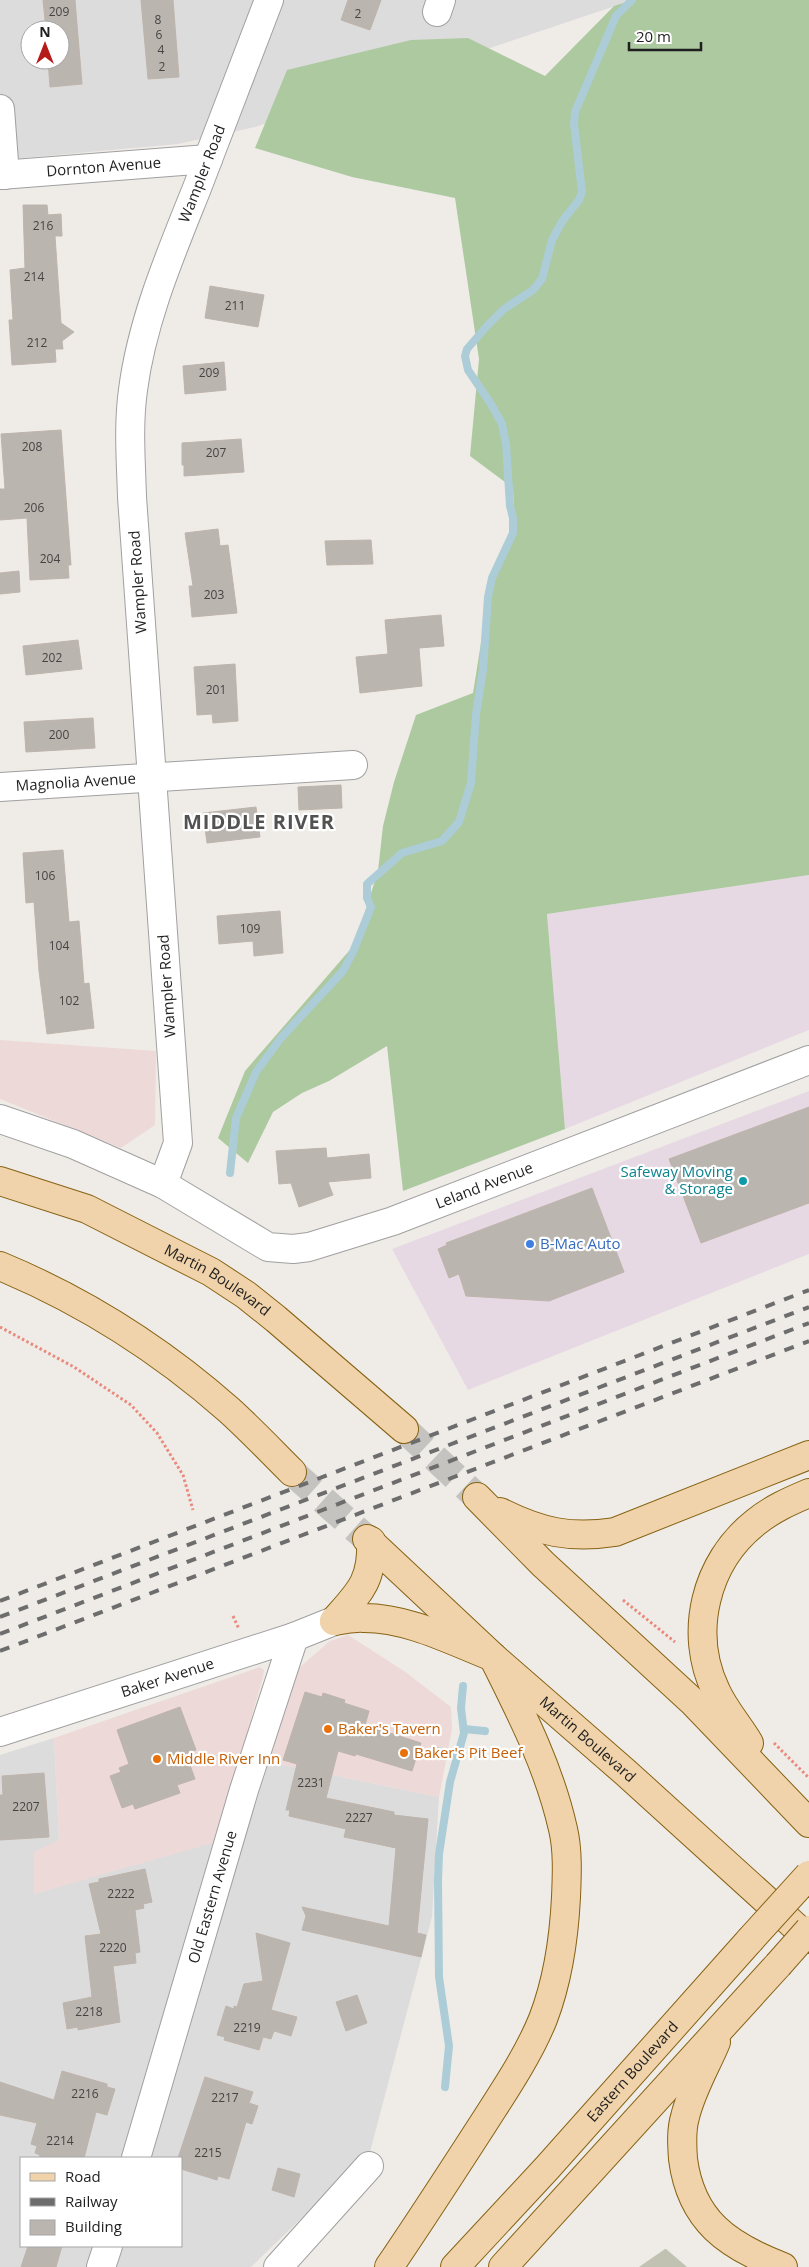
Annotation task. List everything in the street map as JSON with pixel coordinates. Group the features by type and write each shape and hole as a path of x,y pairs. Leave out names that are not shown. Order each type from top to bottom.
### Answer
{"main road":[{"name":"Martin Boulevard","path":"0,1181 87,1209 211,1272 246,1295 276,1319 404,1429"},
{"path":"0,1266 89,1308 140,1341 228,1410 292,1472"},
{"path":"809,1455 615,1532 592,1536 568,1536 541,1530 501,1512 479,1499 543,1564 694,1703 809,1823"},
{"path":"779,1791 716,1692 703,1642 702,1614 709,1586 720,1564 736,1541 755,1523 780,1506 809,1493"},
{"name":"Martin Boulevard","path":"334,1622 358,1593 370,1572 369,1540 492,1657 625,1772 809,1939"},
{"path":"334,1622 363,1618 385,1620 434,1633 492,1657 529,1729 542,1759 563,1830 567,1871 565,1923 560,1955 542,2020 502,2094 389,2267"},
{"name":"Eastern Boulevard","path":"455,2267 547,2168 809,1875"},
{"path":"503,2267 809,1930"},
{"path":"724,2022 684,2117 682,2145 686,2176 697,2208 716,2229 740,2249 783,2267"}],"street":[{"name":"Wampler Road","path":"163,1184 178,1143 132,497 130,422 138,358 154,300 269,0"},
{"path":"0,109 3,175"},
{"name":"Dornton Avenue","path":"3,175 208,159"},
{"name":"Magnolia Avenue","path":"0,787 353,765"},
{"name":"Leland Avenue","path":"0,1120 72,1144 163,1184 268,1247 279,1249 309,1246 392,1221 809,1060"},
{"name":"Baker Avenue","path":"0,1732 294,1637 334,1622"},
{"name":"Old Eastern Avenue","path":"136,2157 244,1790 294,1637"},
{"path":"278,2267 369,2166"},
{"path":"101,2267 108,2247"}],"path":[{"path":"0,1327 74,1367 131,1405 157,1433 182,1475 193,1510"},
{"path":"616,1594 675,1642"}],"shaded area":[{"path":"0,0 633,0 255,127 178,144 0,160"},
{"path":"809,875 809,1030 565,1129 547,914"},
{"path":"0,1040 156,1051 155,1125 121,1148 0,1099"},
{"path":"809,1091 809,1254 468,1390 392,1249"},
{"path":"348,1635 404,1671 451,1707 452,1729 439,1797 269,1762 299,1668 330,1641"},
{"path":"260,1667 264,1670 263,1677 216,1842 34,1894 34,1852 59,1840 54,1738"},
{"path":"54,1738 59,1840 34,1894 247,1830 269,1762 439,1797 432,1917 370,2152 251,2267 0,2267 0,1755"},
{"path":"665,2249 687,2267 639,2267"}],"green space":[{"path":"633,0 809,0 809,875 547,914 565,1129 403,1191 387,1046 329,1081 302,1093 273,1112 248,1163 218,1138 245,1071 355,944 378,871 383,826 394,782 416,715 473,693 492,574 515,532 513,488 470,456 479,359 455,198 352,177 255,148 287,70 411,40 468,38 545,76 614,6"}],"building":[{"path":"43,0 75,0 82,84 50,87 49,70 70,70 70,20 45,20"},
{"path":"141,0 173,0 179,77 148,79"},
{"path":"348,0 381,0 370,30 341,20"},
{"path":"23,205 47,205 48,215 61,214 62,236 55,236 61,323 74,332 62,341 63,349 55,349 56,362 12,365 9,320 13,320 10,270 25,268"},
{"path":"210,286 264,295 258,327 205,318"},
{"path":"224,362 226,390 185,394 183,366"},
{"path":"61,430 71,565 68,565 69,578 30,580 27,518 0,520 0,489 5,489 1,434"},
{"path":"241,439 244,472 184,476 182,443"},
{"path":"218,529 220,546 228,545 237,613 192,617 189,586 193,586 185,533"},
{"path":"371,540 373,564 327,565 325,541"},
{"path":"19,571 20,592 0,594 0,573"},
{"path":"441,615 444,646 419,648 422,686 360,693 356,657 388,654 385,620"},
{"path":"78,640 82,669 26,675 23,646"},
{"path":"235,664 238,721 213,723 212,714 197,715 194,667"},
{"path":"93,718 95,748 26,752 24,722"},
{"path":"341,785 342,808 299,810 298,787"},
{"path":"256,807 260,837 207,843 203,813"},
{"path":"63,850 69,922 79,921 84,984 89,983 94,1028 47,1034 39,971 34,902 26,903 23,853"},
{"path":"280,911 283,953 254,956 253,941 219,944 217,916"},
{"name":"Safeway Moving & Storage","path":"809,1107 809,1203 701,1243 669,1159"},
{"path":"326,1148 327,1158 369,1154 371,1178 328,1182 333,1195 299,1207 291,1183 279,1184 276,1151"},
{"name":"B-Mac Auto","path":"592,1188 624,1272 549,1301 466,1296 459,1274 449,1278 438,1249 447,1245 446,1243"},
{"path":"305,1692 322,1697 323,1693 345,1700 344,1703 369,1711 365,1725 421,1743 412,1771 356,1754 355,1756 338,1751 326,1798 394,1812 394,1815 428,1819 417,1933 426,1935 421,1957 302,1930 306,1916 302,1907 389,1926 396,1848 344,1837 346,1829 289,1816 290,1810 286,1810 297,1764 283,1760"},
{"name":"Middle River Inn","path":"180,1707 196,1750 186,1754 195,1779 177,1785 180,1793 135,1809 133,1804 122,1808 110,1776 121,1772 119,1768 129,1764 117,1730"},
{"path":"44,1773 49,1837 0,1840 0,1795 3,1795 2,1776"},
{"path":"145,1869 152,1902 143,1904 144,1908 135,1910 140,1952 135,1953 136,1963 113,1966 120,2022 78,2030 78,2027 67,2029 63,2003 92,1997 85,1936 101,1934 89,1884 99,1882 99,1879"},
{"path":"256,1933 290,1943 271,2010 297,2017 291,2036 274,2031 271,2039 263,2037 259,2050 224,2040 225,2037 217,2035 226,2006 234,2009 234,2006 237,2007 244,1984 263,1981"},
{"path":"357,1995 367,2023 346,2031 336,2002"},
{"path":"62,2071 107,2084 107,2087 115,2089 107,2115 96,2112 84,2157 39,2157 40,2155 35,2153 37,2146 31,2144 37,2123 0,2115 0,2082 54,2100"},
{"path":"205,2077 253,2092 249,2103 258,2106 252,2124 246,2122 229,2179 218,2176 217,2180 182,2169 182,2157 178,2157"},
{"path":"278,2168 300,2174 294,2197 272,2190"},
{"path":"28,2247 62,2247 56,2267 21,2267"}],"waterway":[{"path":"230,1173 236,1118 256,1072 281,1038 343,971 353,952 371,907 367,898 367,884 402,853 442,841 459,822 471,783 476,714 483,670 488,597 492,578 513,533 506,444 502,424 468,370 465,356 467,349 487,326 504,309 533,290 542,279 552,240 563,220 579,200 582,192 574,124 575,112 616,16 632,0"},
{"path":"445,2087 449,2046 439,1977 439,1854 450,1782 464,1733 461,1708 463,1686"},
{"path":"464,1729 485,1731"},
{"path":"438,1751 456,1757"}],"tunnel":[{"path":"404,1429 477,1497"},
{"path":"292,1472 367,1539"}],"railway":[{"path":"0,1601 809,1290"},
{"path":"0,1617 809,1307"},
{"path":"0,1634 809,1323"},
{"path":"0,1651 809,1341"}],"place":[{"name":"Safeway Moving & Storage","path":"743,1181"},
{"name":"B-Mac Auto","path":"530,1244"},
{"name":"Baker's Tavern","path":"328,1729"},
{"name":"Baker's Pit Beef","path":"404,1753"},
{"name":"Middle River Inn","path":"157,1759"}],"district":[{"name":"MIDDLE RIVER","path":"259,822"}]}
